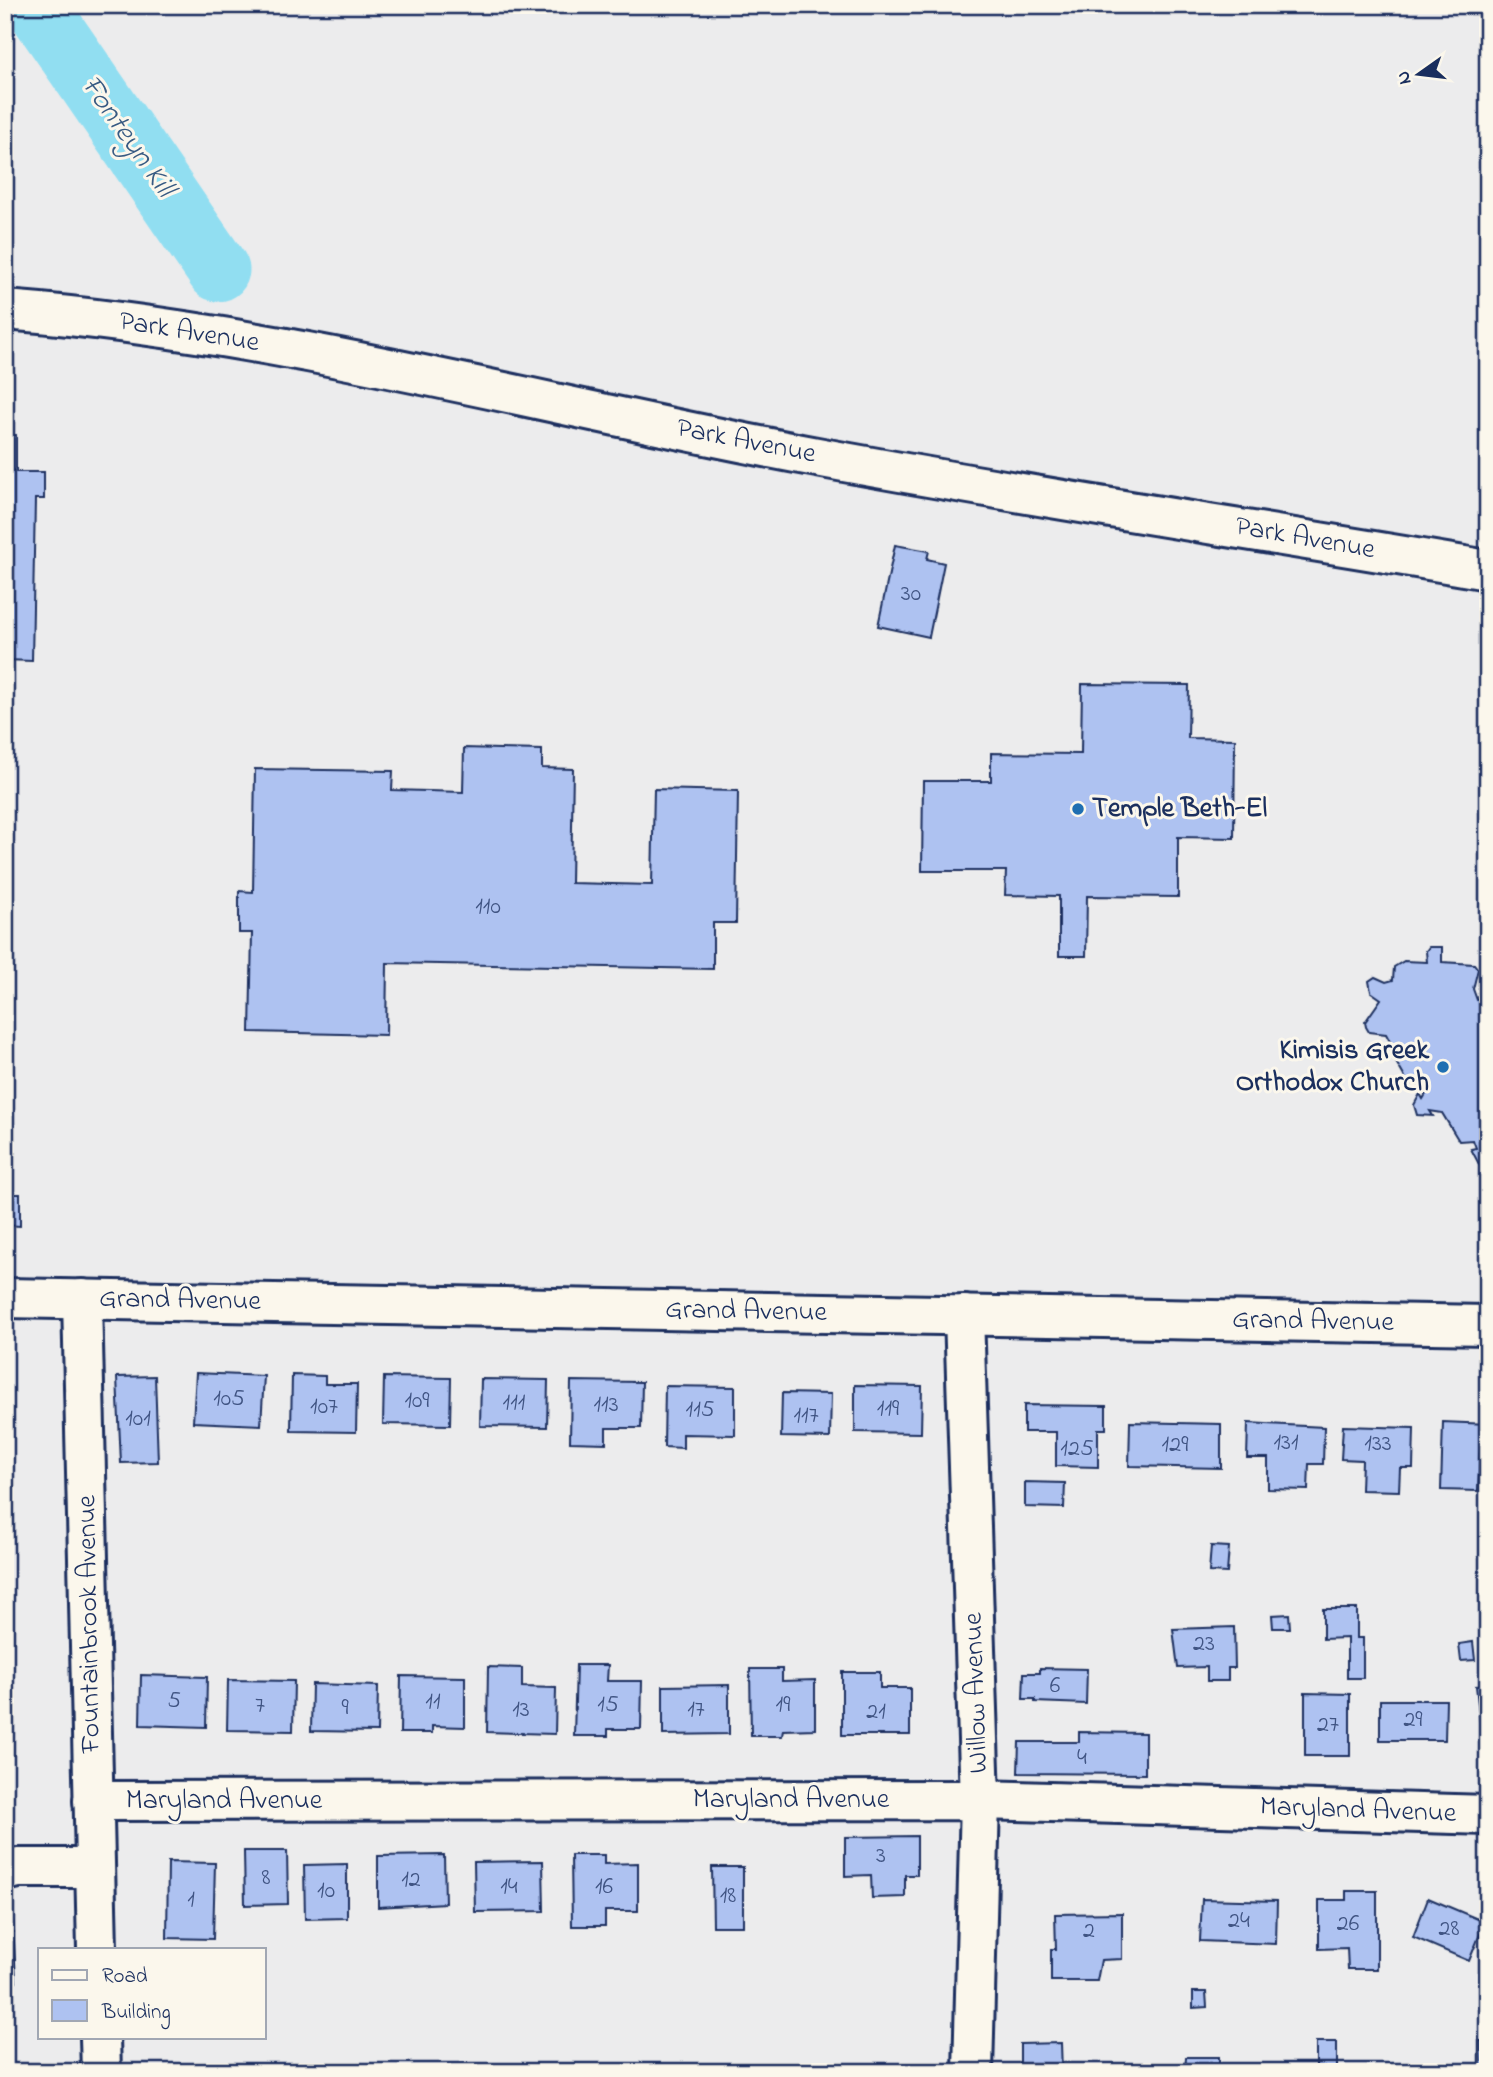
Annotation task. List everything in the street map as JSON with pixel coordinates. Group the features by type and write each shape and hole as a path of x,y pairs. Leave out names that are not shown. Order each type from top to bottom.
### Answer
{"street":[{"name":"Park Avenue","path":"5,310 83,316 271,346 802,454 1488,570"},
{"name":"Grand Avenue","path":"5,1298 1488,1325"},
{"name":"Fountainbrook Avenue","path":"82,1300 97,1948"},
{"name":"Willow Avenue","path":"964,1315 981,1800 973,2072"},
{"name":"Maryland Avenue","path":"93,1801 981,1800 1488,1815"},
{"path":"5,1871 18,1868 94,1868"},
{"path":"100,2038 101,2072"}],"building":[{"path":"5,435 16,435 16,472 44,472 44,499 35,499 32,661 5,660"},
{"path":"895,545 929,551 927,559 944,563 929,637 878,626"},
{"name":"Temple Beth-El","path":"1082,684 1189,685 1188,738 1235,739 1234,838 1178,837 1178,897 1087,896 1086,956 1059,956 1059,896 1005,895 1006,871 922,871 923,781 991,781 991,753 1081,754"},
{"path":"464,748 542,750 542,768 573,769 571,883 652,885 654,789 738,791 736,923 713,923 713,969 387,963 386,1035 250,1032 252,933 239,933 239,891 253,892 255,769 393,771 392,790 463,792"},
{"name":"Kimisis Greek Orthodox Church","path":"1429,947 1442,947 1442,962 1474,964 1478,969 1473,989 1477,1000 1484,998 1488,1005 1488,1165 1480,1166 1471,1149 1476,1148 1473,1140 1459,1141 1442,1113 1430,1111 1433,1116 1417,1115 1414,1105 1420,1094 1423,1099 1429,1089 1428,1085 1408,1083 1389,1050 1394,1049 1386,1034 1369,1032 1366,1027 1365,1022 1381,999 1371,992 1369,981 1375,977 1386,982 1393,980 1394,967 1404,961 1427,962 1426,951"},
{"path":"5,1194 20,1194 20,1226 5,1225"},
{"path":"196,1373 264,1376 261,1425 193,1422"},
{"path":"292,1375 325,1376 325,1384 357,1384 356,1432 291,1431"},
{"path":"155,1376 158,1462 121,1463 117,1377"},
{"path":"384,1377 451,1378 450,1425 383,1424"},
{"path":"481,1379 548,1380 547,1427 480,1426"},
{"path":"571,1381 642,1382 641,1428 606,1428 606,1443 570,1442"},
{"path":"855,1385 922,1386 921,1433 855,1432"},
{"path":"665,1386 735,1387 735,1435 683,1434 683,1448 664,1447"},
{"path":"782,1393 831,1394 830,1438 781,1437"},
{"path":"1024,1405 1106,1406 1106,1429 1098,1429 1098,1467 1056,1466 1056,1432 1024,1432"},
{"path":"1130,1422 1221,1424 1221,1468 1129,1466"},
{"path":"1443,1422 1488,1424 1488,1453 1480,1453 1478,1491 1441,1490"},
{"path":"1248,1423 1324,1427 1323,1464 1309,1464 1308,1490 1268,1489 1268,1458 1247,1458"},
{"path":"1343,1426 1414,1428 1413,1468 1400,1468 1399,1491 1361,1490 1362,1460 1341,1459"},
{"path":"1025,1482 1065,1483 1064,1508 1025,1507"},
{"path":"1211,1546 1229,1547 1227,1573 1209,1572"},
{"path":"1323,1609 1357,1609 1357,1638 1363,1638 1363,1678 1347,1678 1347,1638 1323,1639"},
{"path":"1289,1614 1290,1628 1273,1628 1272,1615"},
{"path":"1234,1627 1235,1668 1228,1668 1228,1681 1207,1681 1207,1667 1178,1668 1173,1629"},
{"path":"1473,1642 1475,1660 1461,1661 1459,1644"},
{"path":"576,1665 608,1665 607,1681 642,1681 641,1729 608,1729 608,1736 574,1736"},
{"path":"488,1667 522,1668 522,1687 556,1688 555,1734 487,1732"},
{"path":"1040,1668 1087,1669 1086,1704 1023,1699 1024,1673 1040,1673"},
{"path":"750,1669 782,1669 782,1681 815,1680 815,1729 783,1730 782,1736 751,1736"},
{"path":"842,1672 880,1672 880,1688 910,1688 910,1735 842,1735"},
{"path":"141,1675 207,1677 206,1727 140,1725"},
{"path":"401,1676 465,1677 465,1727 432,1726 432,1733 400,1733"},
{"path":"228,1680 294,1681 293,1731 227,1730"},
{"path":"312,1684 378,1686 377,1732 311,1731"},
{"path":"729,1685 729,1734 663,1735 663,1686"},
{"path":"1488,1685 1488,1722 1480,1722 1476,1686"},
{"path":"1305,1693 1350,1694 1350,1756 1305,1756"},
{"path":"1380,1700 1446,1700 1445,1740 1380,1740"},
{"path":"1079,1732 1145,1733 1145,1774 1018,1773 1019,1742 1079,1742"},
{"path":"917,1836 917,1875 905,1875 905,1897 872,1898 871,1875 845,1876 845,1837"},
{"path":"244,1851 287,1851 288,1904 245,1905"},
{"path":"444,1855 445,1903 378,1907 378,1856"},
{"path":"571,1855 604,1855 604,1864 638,1863 638,1911 605,1911 605,1926 572,1926"},
{"path":"543,1861 544,1911 475,1912 474,1862"},
{"path":"168,1862 215,1863 213,1939 167,1938"},
{"path":"347,1864 347,1918 305,1919 304,1865"},
{"path":"712,1867 743,1867 743,1926 713,1926"},
{"path":"1346,1891 1377,1891 1377,1969 1348,1969 1347,1948 1319,1949 1319,1900 1346,1900"},
{"path":"1428,1898 1485,1922 1469,1961 1413,1937"},
{"path":"1202,1899 1277,1901 1276,1944 1200,1941"},
{"path":"1122,1913 1122,1959 1101,1960 1097,1981 1051,1981 1051,1949 1056,1949 1055,1914"},
{"path":"5,1921 13,1921 16,1982 5,1982"},
{"path":"1193,1992 1206,1992 1207,2007 1193,2008"},
{"path":"1480,2041 1488,2041 1488,2072 1481,2072"},
{"path":"1316,2042 1337,2042 1337,2072 1316,2072"},
{"path":"1061,2043 1062,2072 1020,2072 1020,2044"},
{"path":"1186,2057 1219,2057 1219,2072 1185,2072"}],"waterway":[{"name":"Fonteyn Kill","path":"36,5 218,270"}],"place":[{"name":"Temple Beth-El","path":"1078,809"},
{"name":"Kimisis Greek Orthodox Church","path":"1443,1067"}]}
